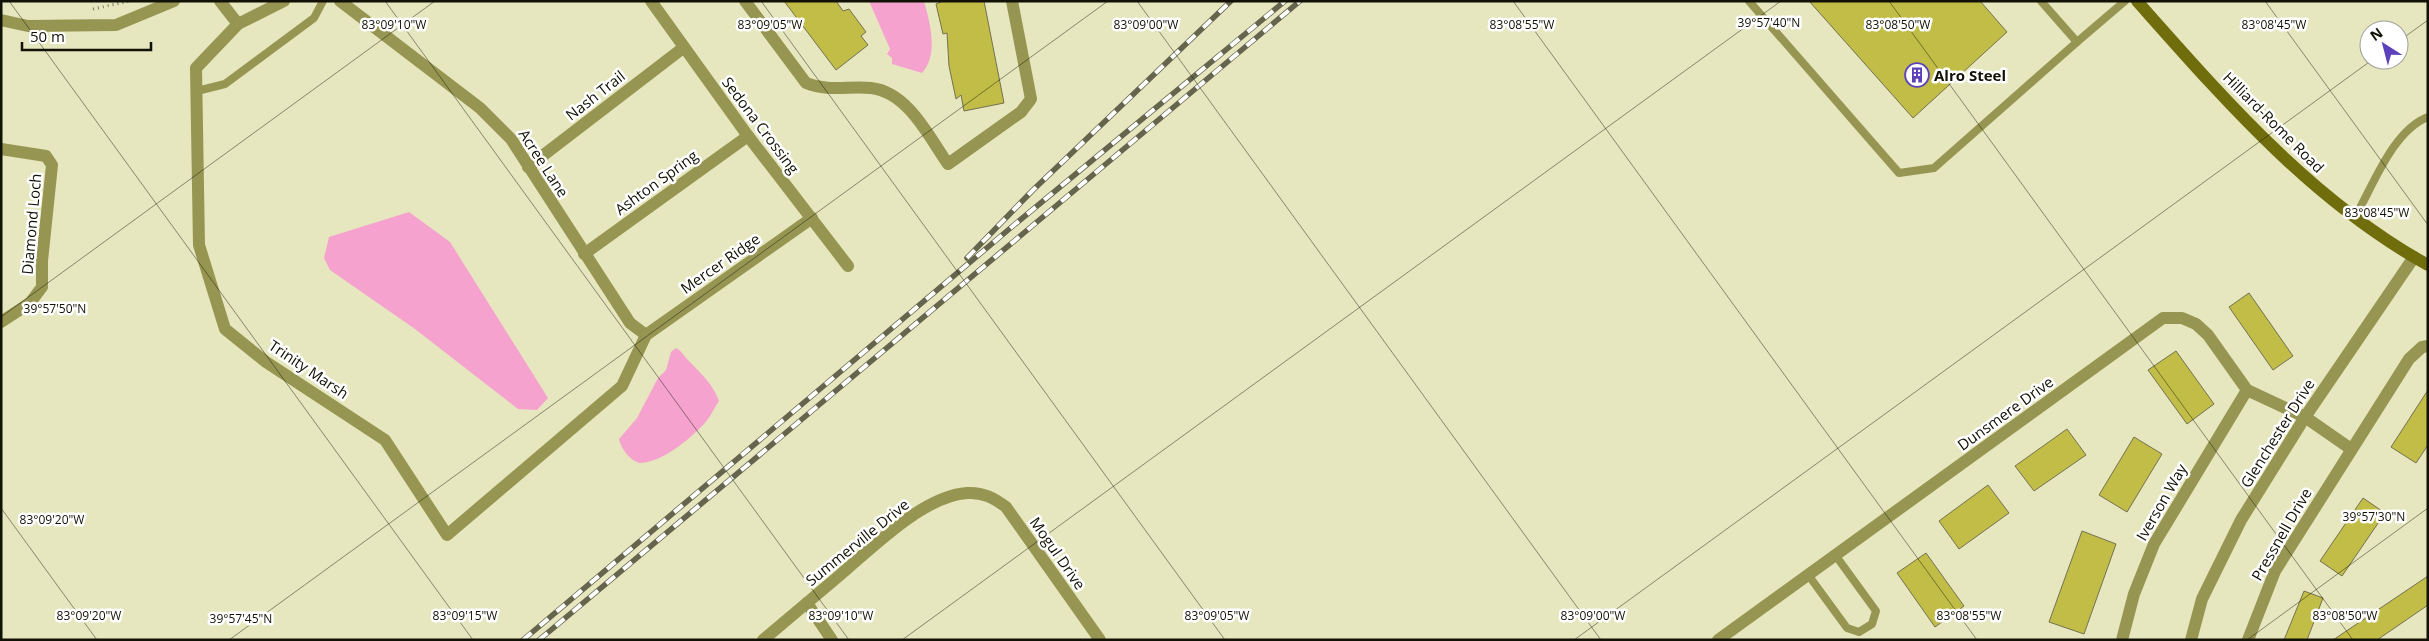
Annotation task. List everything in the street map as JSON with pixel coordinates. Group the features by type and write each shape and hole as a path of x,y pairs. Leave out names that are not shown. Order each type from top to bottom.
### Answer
{"main road":[{"name":"Hilliard-Rome Road","path":"2137,1 2277,152 2355,217 2428,265"}],"street":[{"path":"1,20 28,26 116,25 174,1"},
{"path":"220,1 238,24 284,1"},
{"name":"Acree Lane","path":"340,1 480,108 511,139 630,323 646,335"},
{"name":"Sedona Crossing","path":"651,1 748,136 848,266"},
{"path":"745,1 806,82 821,88 873,88 891,94 907,107 948,164 1021,112 1031,99 1012,1"},
{"name":"Trinity Marsh","path":"238,24 196,68 200,245 225,329 266,362 385,440 447,535 622,386 646,335"},
{"name":"Nash Trail","path":"528,167 683,48"},
{"name":"Ashton Spring","path":"584,254 748,136"},
{"name":"Diamond Loch","path":"1,149 46,156 52,165 42,261 42,287 30,304 1,322"},
{"name":"Mercer Ridge","path":"646,335 812,218"},
{"name":"Glenchester Drive","path":"2191,640 2202,600 2241,520 2305,417 2414,257"},
{"name":"Dunsmere Drive","path":"1718,640 2164,318 2182,318 2196,324 2208,335 2247,390 2305,417"},
{"name":"Pressnell Drive","path":"2248,640 2276,570 2409,359 2422,347 2428,346"},
{"name":"Iverson Way","path":"2122,640 2134,594 2154,544 2247,390"},
{"path":"2305,417 2351,449"},
{"name":"Summerville Drive","path":"763,640 889,533 930,505 966,493 983,494"},
{"name":"Mogul Drive","path":"983,494 995,499 1006,507 1100,640"},
{"path":"806,603 832,640"}],"lane":[{"path":"197,90 225,84 314,18 323,1"},
{"path":"1750,1 1899,173 1934,168 2125,1"},
{"path":"2041,1 2077,42"},
{"path":"2355,217 2395,143 2412,125 2428,117"},
{"path":"1809,576 1847,628 1859,632 1872,624 1876,611 1836,556"}],"path":[{"path":"84,11 130,1"}],"shaded area":[{"path":"869,1 924,1 929,19 932,48 927,66 922,73 892,64 892,58 887,54 890,49"},
{"path":"409,212 450,242 548,398 537,410 518,409 415,329 330,270 324,258 329,237"},
{"path":"676,348 705,378 713,388 719,401 706,422 683,443 665,455 639,463 626,454 619,439 637,418 658,378 666,370 671,352"}],"building":[{"path":"784,1 836,1 843,11 849,9 866,32 861,36 868,45 836,70"},
{"path":"943,1 984,1 1004,103 964,111 961,95 956,99 949,66 947,33 943,34 936,4"},
{"name":"Alro Steel","path":"1809,1 1980,1 2007,32 1913,118"},
{"path":"2249,293 2293,356 2273,370 2229,307"},
{"path":"2176,351 2214,404 2187,424 2148,370"},
{"path":"2428,390 2428,445 2416,463 2391,447"},
{"path":"2067,429 2086,455 2034,491 2015,466"},
{"path":"2134,437 2162,454 2127,512 2099,495"},
{"path":"1988,485 2009,513 1959,549 1939,521"},
{"path":"2363,498 2385,513 2342,576 2320,561"},
{"path":"2082,531 2116,544 2084,634 2049,622"},
{"path":"1926,553 1964,606 1935,627 1897,573"},
{"path":"2428,576 2428,605 2377,640 2333,640"},
{"path":"2304,591 2323,598 2307,640 2284,640"}],"railway":[{"path":"967,258 1033,190 1231,1"},
{"path":"523,640 1014,225 1285,1"},
{"path":"539,640 1300,1"}],"place":[{"name":"Alro Steel","path":"1917,75"}]}
